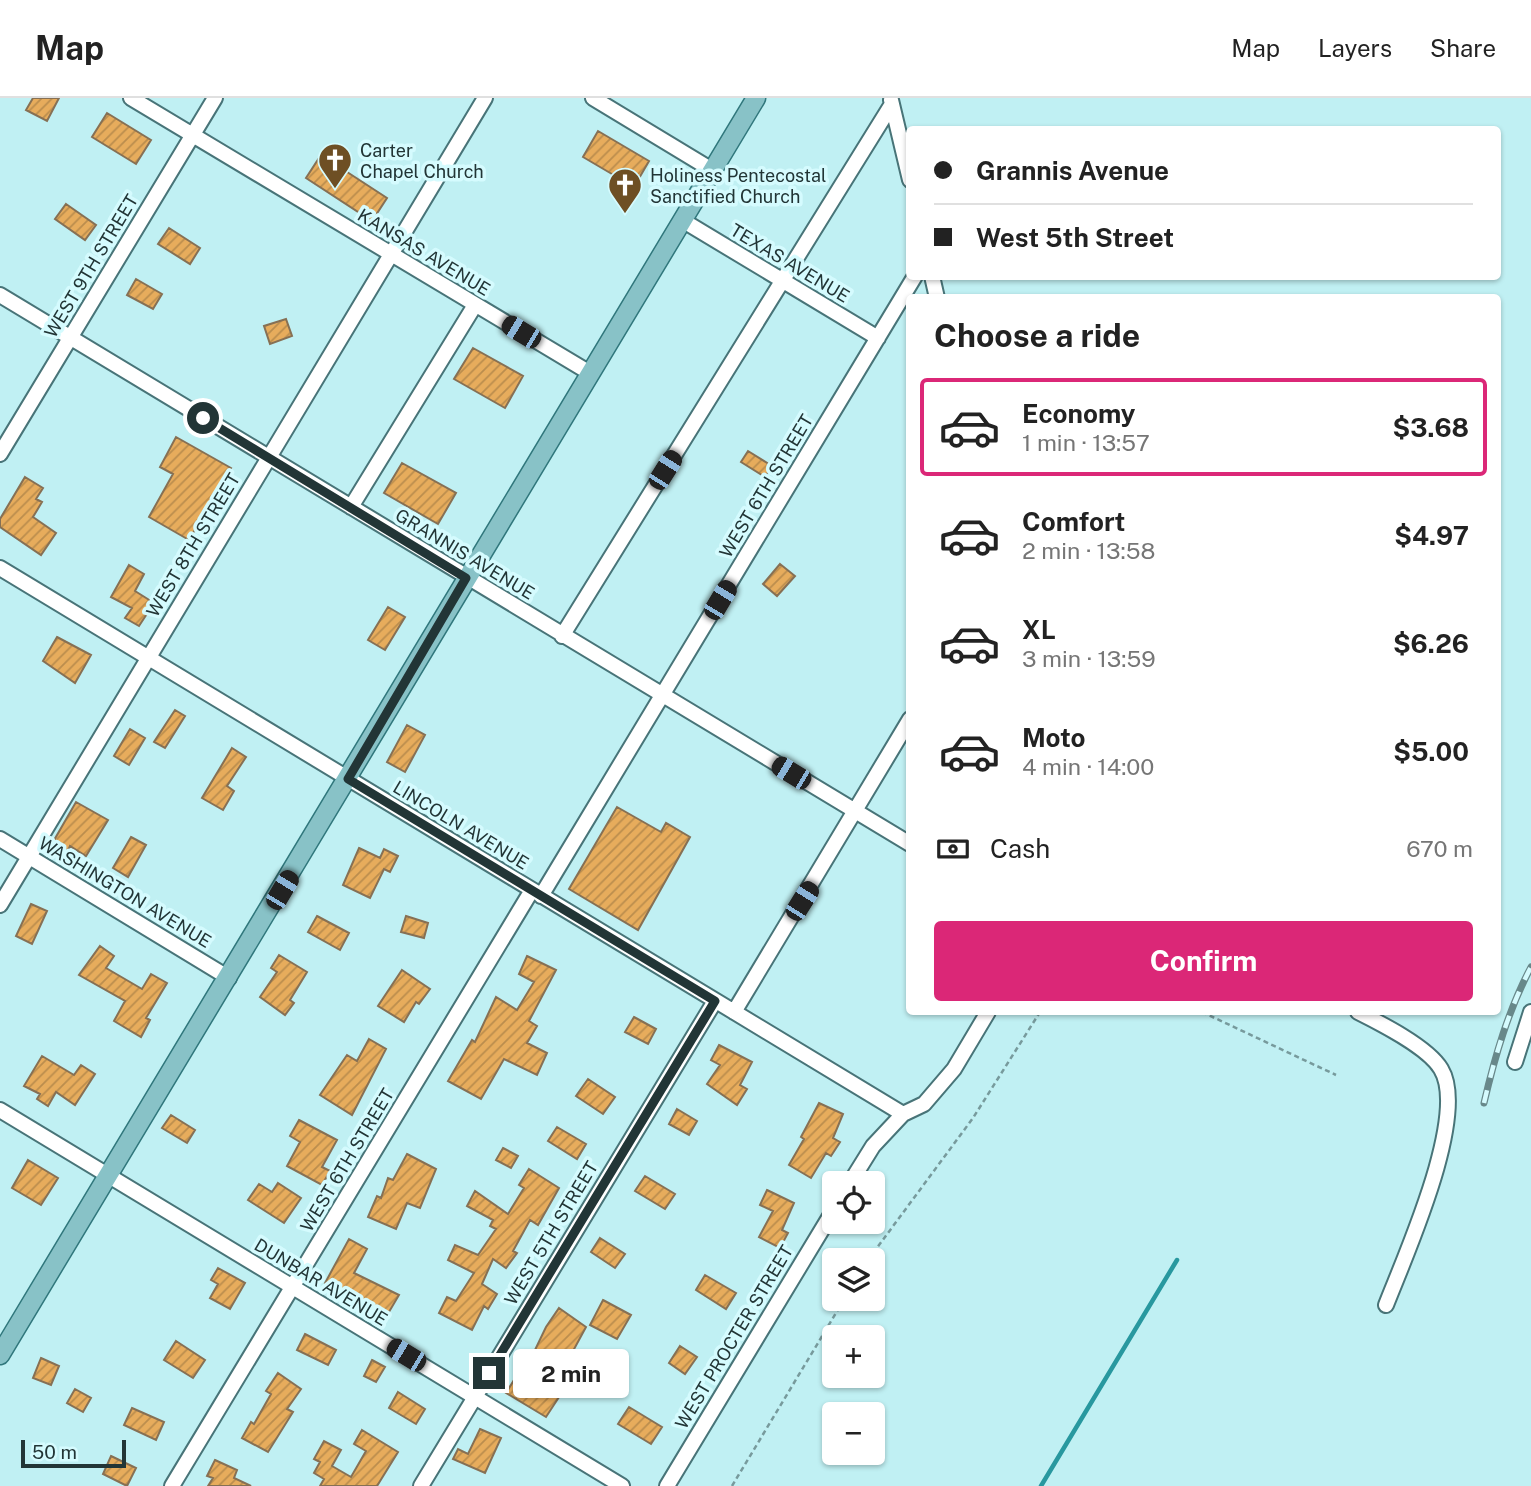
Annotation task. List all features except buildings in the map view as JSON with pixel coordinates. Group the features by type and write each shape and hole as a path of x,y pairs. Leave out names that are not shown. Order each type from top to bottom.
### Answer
{"main road":[{"path":"0,1355 756,98"}],"street":[{"name":"KANSAS AVENUE","path":"131,98 590,373"},
{"name":"WEST 9TH STREET","path":"0,454 215,98"},
{"name":"WEST 8TH STREET","path":"0,905 485,98"},
{"path":"593,98 712,170"},
{"path":"892,101 906,162"},
{"path":"562,636 892,101"},
{"name":"TEXAS AVENUE","path":"682,220 878,338"},
{"name":"WEST 6TH STREET","path":"172,1486 662,695 913,280"},
{"name":"GRANNIS AVENUE","path":"0,295 906,842"},
{"path":"351,507 475,305"},
{"name":"LINCOLN AVENUE","path":"0,568 902,1114"},
{"path":"734,1012 906,726"},
{"name":"WASHINGTON AVENUE","path":"0,839 229,978"},
{"name":"WEST 5TH STREET","path":"421,1486 715,1001"},
{"path":"1515,1062 1531,1012"},
{"path":"857,1171 873,1146 902,1114 924,1104 954,1069 986,1015"},
{"path":"1363,1015 1398,1032 1440,1067 1449,1086 1446,1129 1430,1193 1386,1305"},
{"name":"DUNBAR AVENUE","path":"0,1111 622,1486"},
{"name":"WEST PROCTER STREET","path":"667,1486 822,1230"}],"path":[{"path":"877,1248 973,1118 1038,1015"},
{"path":"1208,1015 1336,1075"},
{"path":"732,1486 837,1311"}],"waterway":[{"path":"1041,1486 1177,1260"}],"railway":[{"path":"1484,1103 1503,1034 1531,967"}],"place":[{"name":"Carter Chapel Church","path":"335,190"},
{"name":"Holiness Pentecostal Sanctified Church","path":"625,215"}],"route":[{"path":"203,418 466,578 348,779 715,1001 489,1373"}]}
